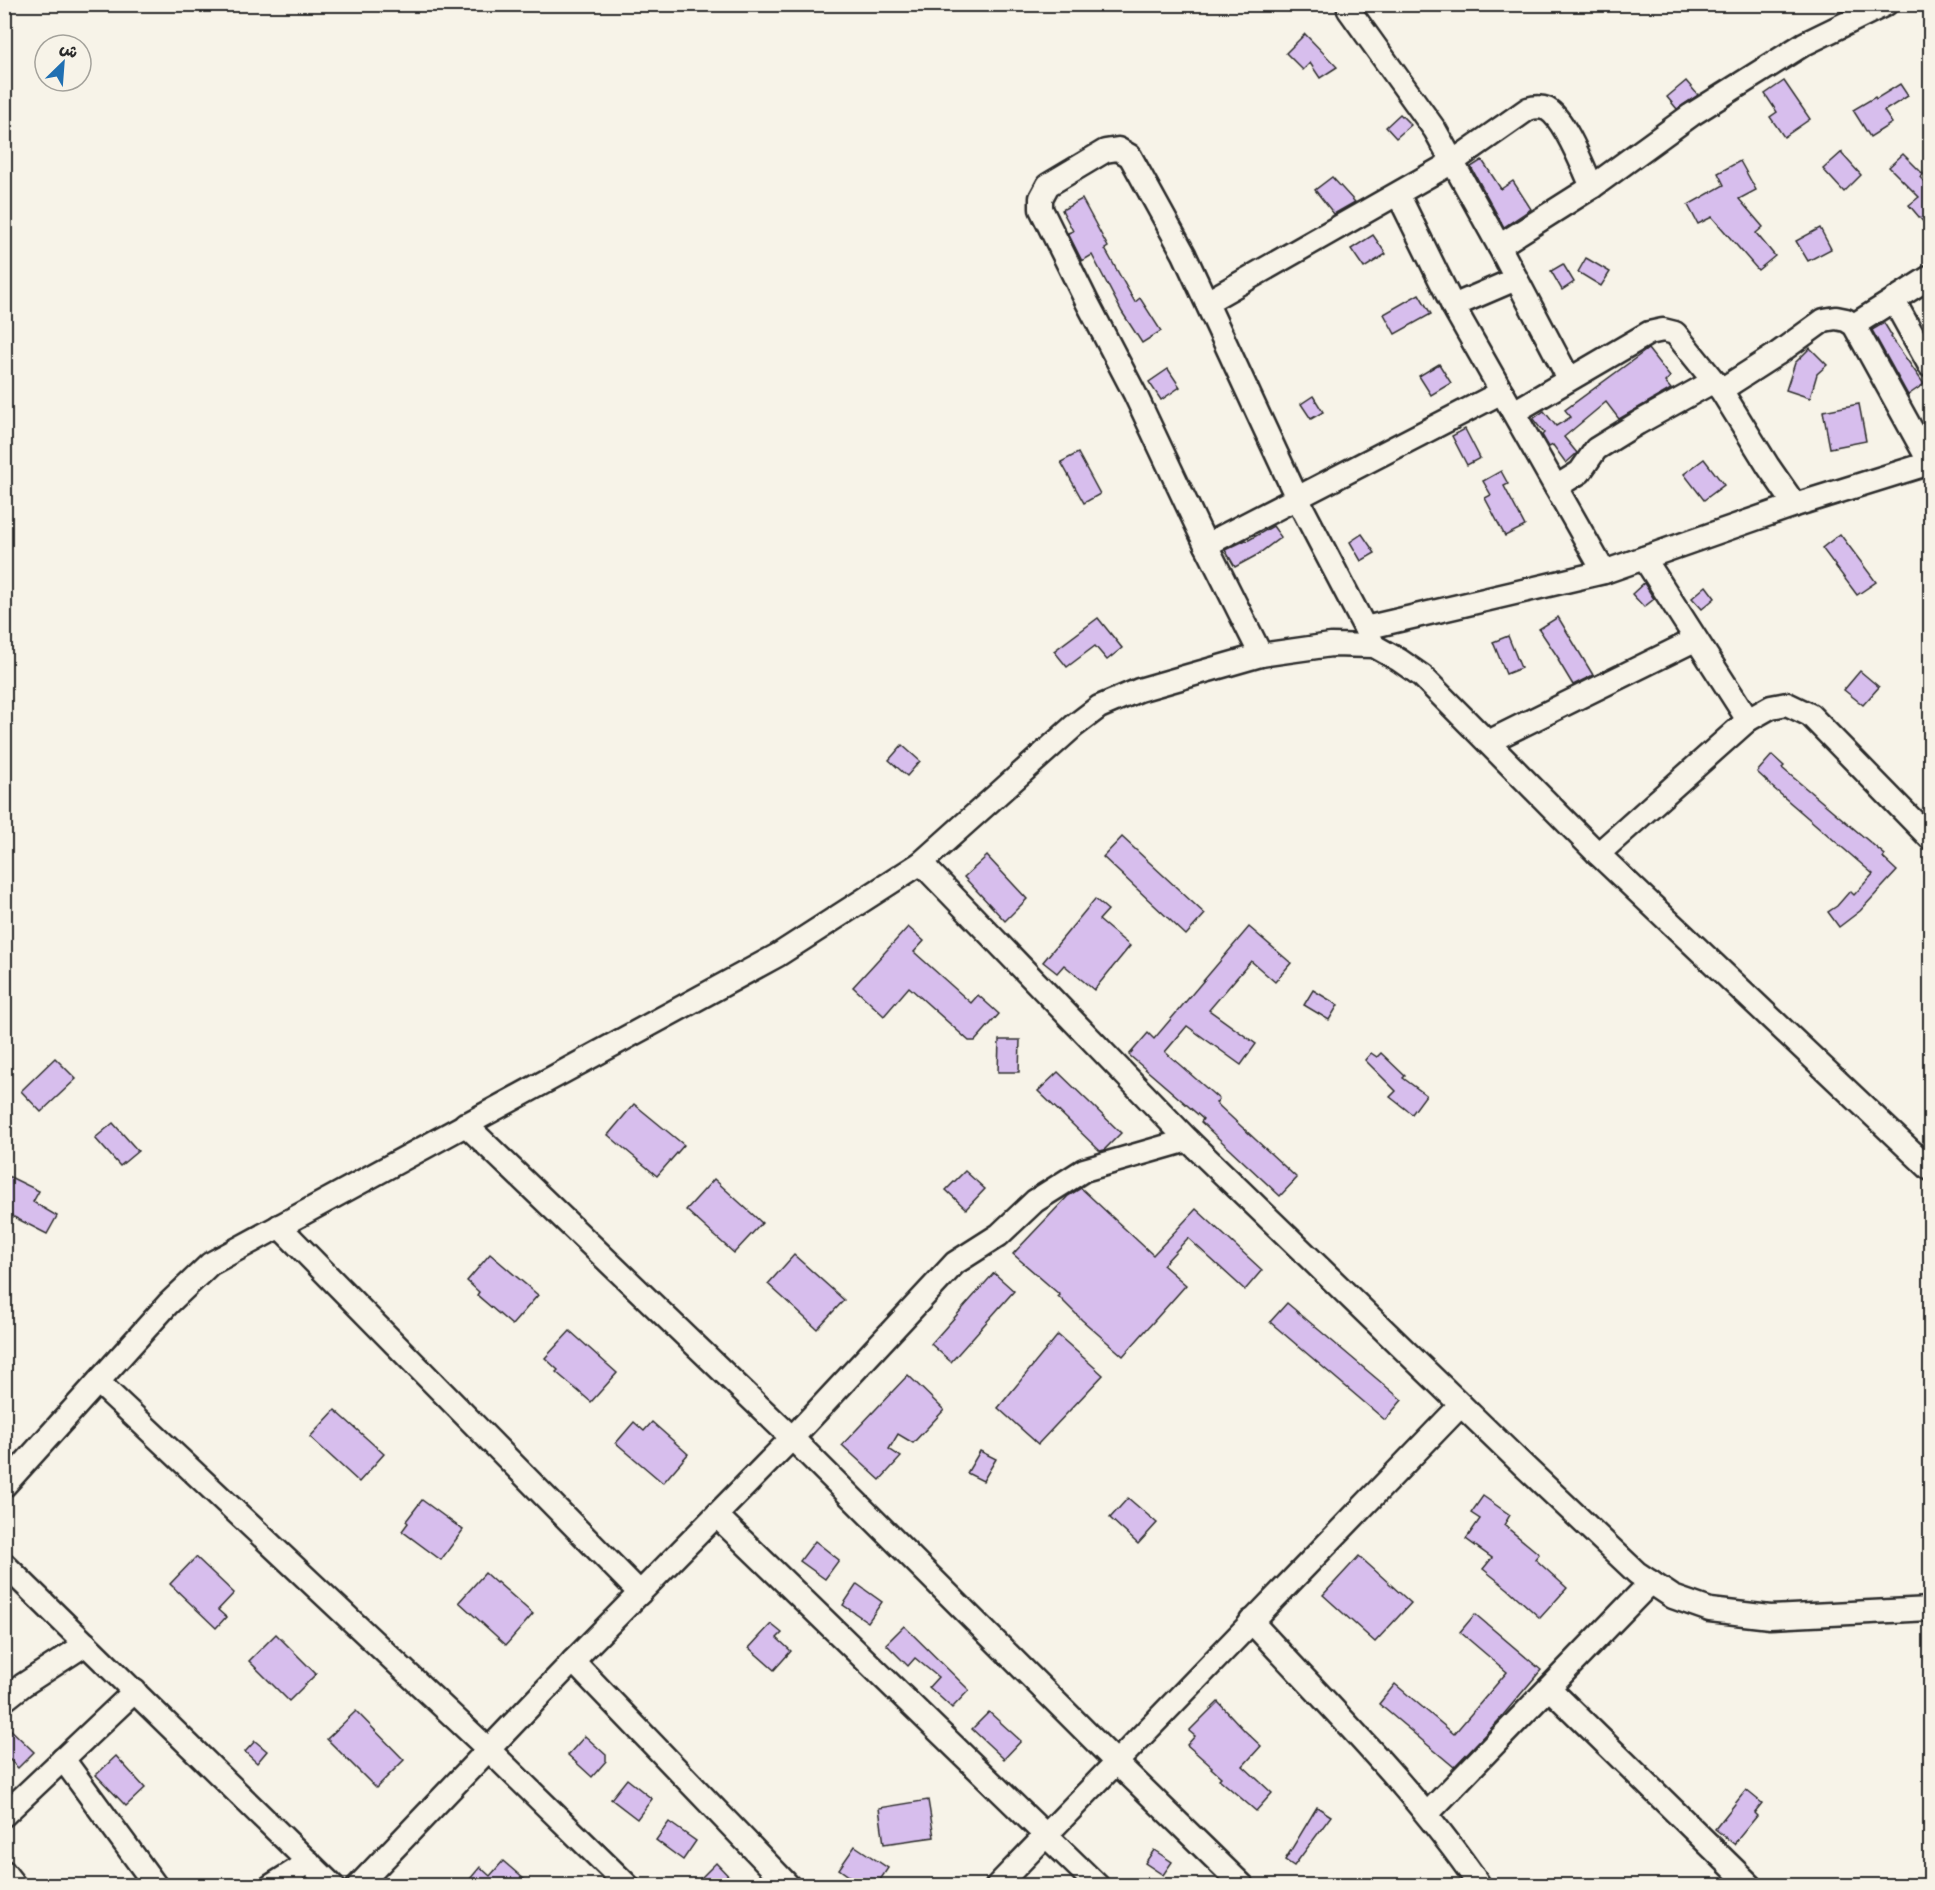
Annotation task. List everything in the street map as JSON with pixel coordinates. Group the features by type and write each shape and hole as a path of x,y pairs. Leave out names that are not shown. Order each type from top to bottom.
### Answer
{"street":[{"path":"1499,246 1592,187 1691,115 1804,44 1886,4"},
{"path":"1349,10 1435,130 1569,380"},
{"path":"1207,302 1452,163 1528,109 1537,107 1547,109 1561,122 1592,187"},
{"path":"1261,655 1135,394 1041,209 1041,198 1048,185 1105,151 1118,149 1130,156 1184,254 1297,498 1370,637 1422,676 1598,854 1930,1169"},
{"path":"1398,194 1453,306 1604,572"},
{"path":"1854,325 1930,277"},
{"path":"1453,306 1516,279"},
{"path":"1894,301 1930,366"},
{"path":"4,1486 168,1304 210,1264 769,960 921,863 1074,726 1099,707 1138,690 1261,655 1370,637 1604,572 1795,505 1930,463 1854,325 1836,318 1824,320 1777,354 1717,386 1638,423 1596,449 1580,472 1556,487"},
{"path":"1514,412 1649,333 1663,330 1675,333 1717,386 1795,505"},
{"path":"1206,545 1502,392"},
{"path":"1644,558 1748,720"},
{"path":"1488,741 1695,640"},
{"path":"1598,854 1748,720 1771,707 1787,704 1810,715 1930,838"},
{"path":"921,863 1188,1140 1637,1572 1673,1597 1710,1610 1770,1617 1930,1610"},
{"path":"465,1124 792,1437 1243,1886"},
{"path":"358,1886 573,1661 717,1516 955,1263 999,1235 1035,1201 1084,1170 1188,1140"},
{"path":"279,1226 640,1593"},
{"path":"98,1382 489,1750 628,1886"},
{"path":"997,1886 1461,1405"},
{"path":"717,1516 1098,1886"},
{"path":"4,1564 333,1886"},
{"path":"1427,1814 1651,1582"},
{"path":"1251,1621 1427,1814 1458,1853 1480,1886"},
{"path":"4,1700 23,1684 86,1644"},
{"path":"573,1661 789,1886"},
{"path":"1549,1688 1751,1886"},
{"path":"4,1815 135,1691"},
{"path":"63,1759 156,1886"},
{"path":"271,1886 309,1862"},
{"path":"4,1872 15,1886"}],"building":[{"path":"1305,34 1337,67 1320,78 1310,63 1303,70 1286,53"},
{"path":"1686,81 1698,95 1677,109 1667,97"},
{"path":"1784,81 1810,119 1784,137 1770,117 1777,112 1765,94"},
{"path":"1900,84 1908,96 1884,111 1892,123 1870,137 1853,110"},
{"path":"1400,114 1411,125 1396,138 1386,127"},
{"path":"1842,152 1861,175 1844,192 1823,169"},
{"path":"1903,154 1923,174 1920,177 1930,187 1930,230 1909,205 1919,197 1889,167"},
{"path":"1482,160 1501,189 1513,181 1531,209 1504,227 1471,167"},
{"path":"1740,161 1756,190 1739,199 1763,227 1756,233 1775,256 1758,270 1712,217 1698,224 1688,205 1724,185 1718,173"},
{"path":"1332,177 1355,202 1334,214 1315,190"},
{"path":"1082,199 1108,247 1105,249 1135,302 1140,298 1161,331 1142,343 1122,312 1092,255 1082,261 1068,233 1073,231 1062,210"},
{"path":"1820,228 1831,249 1808,261 1796,241"},
{"path":"1373,235 1386,254 1364,268 1351,249"},
{"path":"1586,258 1610,272 1601,286 1578,272"},
{"path":"1563,264 1574,282 1562,290 1551,271"},
{"path":"1419,294 1431,314 1395,334 1384,314"},
{"path":"1884,323 1891,337 1924,384 1908,395 1872,330"},
{"path":"1810,348 1827,365 1817,374 1810,398 1786,390 1795,363"},
{"path":"1648,349 1670,377 1665,382 1671,389 1619,419 1606,402 1564,437 1577,453 1566,463 1553,445 1549,447 1542,435 1544,433 1533,419 1544,411 1556,426 1571,417 1565,410"},
{"path":"1439,364 1451,383 1431,395 1419,376"},
{"path":"1168,369 1180,387 1161,400 1149,382"},
{"path":"1313,396 1323,412 1311,419 1301,404"},
{"path":"1859,404 1866,441 1830,448 1823,411"},
{"path":"1465,429 1480,458 1467,465 1452,436"},
{"path":"1078,453 1100,494 1084,503 1061,462"},
{"path":"1704,459 1724,485 1704,500 1684,474"},
{"path":"1501,471 1508,484 1504,486 1525,526 1505,536 1485,498 1491,495 1483,481"},
{"path":"1273,526 1281,537 1257,555 1235,567 1225,550"},
{"path":"1362,534 1375,553 1361,561 1350,542"},
{"path":"1840,534 1876,582 1857,595 1822,548"},
{"path":"1644,583 1654,599 1644,607 1632,594"},
{"path":"1706,586 1715,598 1702,609 1692,598"},
{"path":"1558,617 1593,675 1573,685 1539,629"},
{"path":"1098,618 1122,648 1107,660 1095,646 1067,667 1054,651"},
{"path":"1508,636 1521,668 1506,674 1493,642"},
{"path":"1860,671 1879,687 1863,705 1844,690"},
{"path":"902,745 920,761 907,776 889,760"},
{"path":"1772,755 1784,766 1782,768 1885,855 1883,858 1897,871 1860,911 1839,927 1828,912 1837,906 1850,891 1854,895 1873,874 1757,772"},
{"path":"1122,837 1205,914 1186,935 1103,857"},
{"path":"987,856 1027,899 1005,921 964,877"},
{"path":"1095,899 1108,910 1099,920 1130,946 1094,990 1064,965 1057,973 1043,962"},
{"path":"908,927 924,941 914,952 971,1003 978,995 999,1014 975,1041 969,1041 909,987 884,1016 853,987"},
{"path":"1249,927 1291,963 1275,982 1251,961 1209,1010 1256,1044 1241,1065 1187,1026 1165,1052 1219,1099 1216,1103 1297,1178 1280,1196 1201,1122 1203,1119 1129,1055 1148,1033 1154,1039"},
{"path":"1313,990 1338,1005 1329,1020 1304,1005"},
{"path":"999,1040 1020,1040 1019,1072 998,1072"},
{"path":"1371,1053 1377,1057 1381,1053 1405,1076 1403,1078 1426,1095 1412,1114 1390,1097 1396,1091 1365,1060"},
{"path":"55,1058 76,1079 41,1112 21,1091"},
{"path":"1058,1072 1121,1133 1104,1150 1100,1151 1038,1091"},
{"path":"634,1104 684,1145 657,1176 608,1135"},
{"path":"113,1123 138,1151 120,1166 95,1138"},
{"path":"965,1171 985,1189 966,1209 946,1190"},
{"path":"4,1174 39,1191 33,1202 57,1216 47,1234 4,1212"},
{"path":"714,1179 762,1223 734,1253 686,1210"},
{"path":"1081,1188 1153,1255 1196,1209 1262,1270 1245,1290 1188,1238 1163,1265 1186,1285 1123,1356 1082,1320 1058,1296 1060,1295 1013,1254 1068,1196"},
{"path":"490,1254 538,1295 512,1325 477,1295 479,1292 467,1281"},
{"path":"794,1255 844,1300 817,1329 768,1284"},
{"path":"994,1273 1014,1291 951,1362 931,1344"},
{"path":"1287,1303 1402,1400 1385,1420 1270,1322"},
{"path":"570,1331 617,1373 591,1402 556,1372 558,1370 545,1358"},
{"path":"1058,1335 1103,1375 1038,1444 998,1408"},
{"path":"908,1375 944,1410 913,1443 898,1434 889,1449 901,1457 880,1480 842,1445"},
{"path":"335,1410 384,1454 359,1482 310,1437"},
{"path":"634,1422 644,1431 652,1422 688,1454 663,1483 616,1443"},
{"path":"980,1451 996,1459 983,1481 967,1473"},
{"path":"1483,1496 1510,1515 1504,1525 1539,1554 1535,1559 1567,1588 1540,1618 1483,1569 1492,1558 1466,1539 1480,1519 1471,1513"},
{"path":"1128,1498 1157,1523 1138,1544 1110,1518"},
{"path":"422,1500 463,1530 441,1560 402,1531 408,1523 406,1521"},
{"path":"815,1541 839,1560 825,1579 800,1561"},
{"path":"1359,1556 1411,1603 1375,1642 1323,1595"},
{"path":"196,1557 234,1593 218,1610 226,1617 216,1628 170,1584"},
{"path":"485,1573 533,1614 506,1645 459,1602"},
{"path":"857,1584 882,1602 868,1622 843,1605"},
{"path":"1475,1614 1541,1670 1498,1721 1454,1767 1379,1704 1395,1684 1454,1734 1507,1672 1460,1632"},
{"path":"771,1624 782,1633 777,1638 791,1651 774,1670 749,1648"},
{"path":"904,1626 969,1690 952,1708 929,1687 938,1677 915,1658 908,1666 886,1644"},
{"path":"276,1634 316,1674 289,1701 249,1661"},
{"path":"1218,1702 1261,1746 1243,1766 1272,1793 1256,1811 1219,1779 1221,1777 1212,1767 1187,1745 1195,1736 1189,1731"},
{"path":"356,1711 404,1760 376,1788 327,1739"},
{"path":"989,1712 1021,1741 1004,1759 972,1729"},
{"path":"4,1723 34,1752 18,1768 4,1754"},
{"path":"585,1736 606,1755 606,1761 592,1777 568,1755"},
{"path":"255,1741 267,1751 257,1763 245,1752"},
{"path":"116,1756 145,1788 126,1806 96,1775"},
{"path":"627,1779 652,1799 637,1819 611,1799"},
{"path":"1746,1790 1762,1803 1754,1813 1757,1816 1734,1844 1715,1829"},
{"path":"928,1800 934,1837 884,1844 879,1808"},
{"path":"1317,1807 1331,1816 1294,1866 1285,1860"},
{"path":"669,1822 696,1841 683,1860 656,1840"},
{"path":"855,1846 888,1868 876,1886 863,1886 839,1869"},
{"path":"1154,1850 1172,1862 1163,1875 1145,1863"},
{"path":"503,1861 532,1886 464,1886 480,1867 490,1876"},
{"path":"716,1863 738,1886 693,1886"}]}
